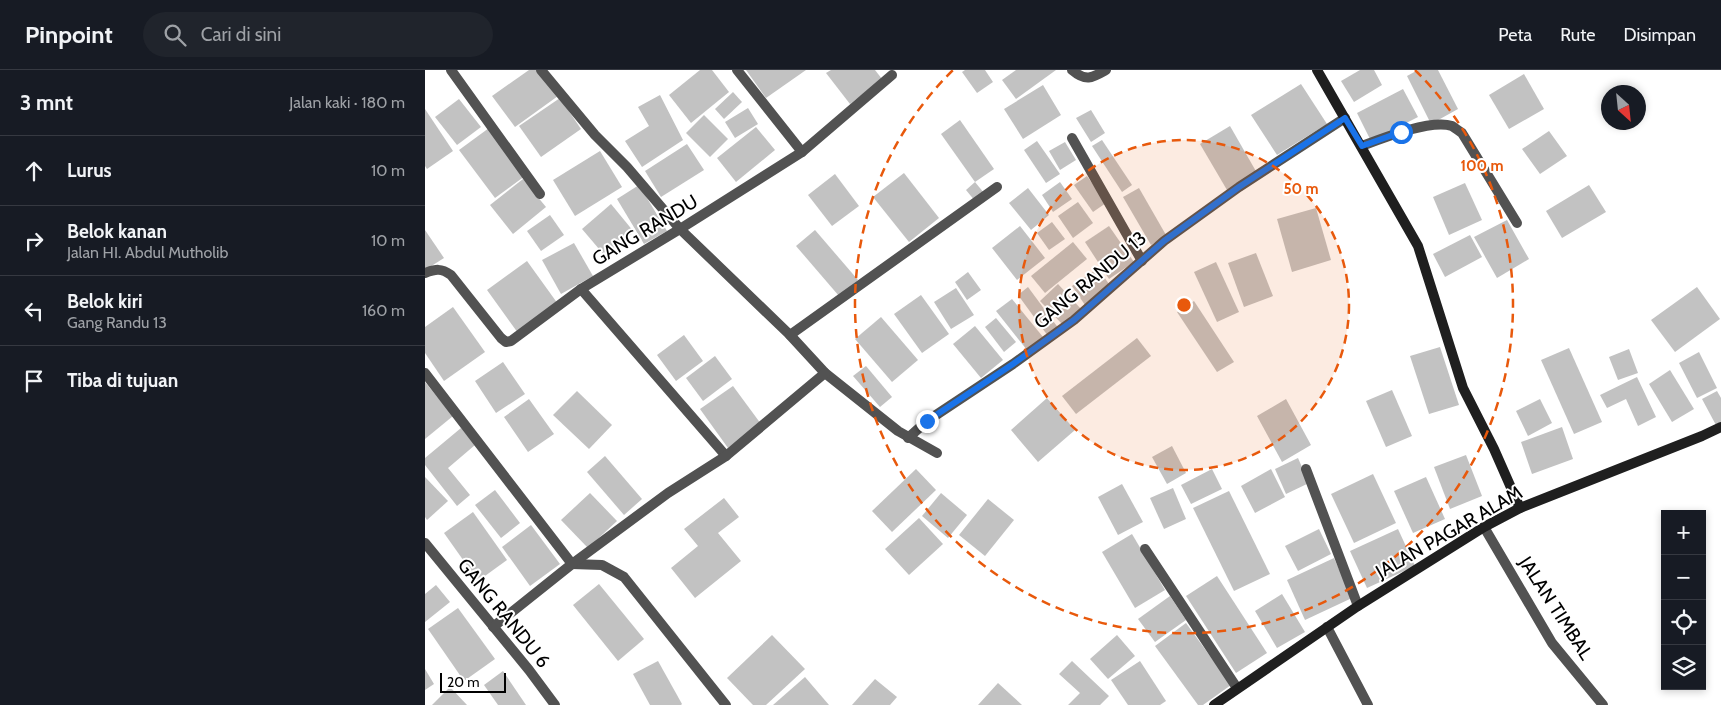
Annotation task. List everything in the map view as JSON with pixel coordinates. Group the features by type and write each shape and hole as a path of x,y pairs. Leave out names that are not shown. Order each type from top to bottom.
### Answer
{"street":[{"path":"451,70 540,194"},
{"path":"541,70 595,135 627,167 680,229 791,335 825,373 908,438 937,453"},
{"path":"737,70 802,152"},
{"path":"1072,70 1078,76 1093,78 1106,70"},
{"path":"1317,70 1418,246 1463,388 1520,508"},
{"name":"GANG RANDU","path":"425,273 434,269 443,269 451,275 501,338 506,342 516,339 581,289 802,152 891,75"},
{"name":"GANG RANDU 13","path":"908,438 927,421 1013,364 1074,320 1164,241 1239,187 1345,118"},
{"path":"1362,146 1411,130 1438,124 1452,126 1462,133 1517,223"},
{"path":"1072,138 1142,261"},
{"path":"791,335 997,187"},
{"path":"581,289 725,456"},
{"path":"425,373 572,564"},
{"path":"493,627 572,564 668,494 725,456 825,373"},
{"name":"JALAN PAGAR ALAM","path":"1213,705 1357,606 1484,527 1520,508 1721,427"},
{"path":"1306,469 1357,606"},
{"name":"JALAN TIMBAL","path":"1484,527 1552,643 1603,705"},
{"name":"GANG RANDU 6","path":"425,543 529,670 555,705"},
{"path":"1145,549 1237,688"},
{"path":"572,564 602,565 624,577 726,705"},
{"path":"1327,627 1368,705"}],"building":[{"path":"529,70 539,70 558,96 515,127 492,96"},
{"path":"700,70 712,70 729,92 691,123 669,95"},
{"path":"746,70 806,70 766,98"},
{"path":"831,70 875,70 882,79 850,104 826,73"},
{"path":"965,70 985,70 993,82 977,93 962,72"},
{"path":"1016,70 1056,70 1016,99 1002,80"},
{"path":"1360,70 1374,70 1382,85 1354,102 1341,81"},
{"path":"1418,70 1438,70 1458,109 1431,124 1407,76"},
{"path":"1524,74 1544,109 1509,129 1489,95"},
{"path":"1301,84 1327,124 1277,155 1251,115"},
{"path":"1043,85 1061,115 1023,139 1004,109"},
{"path":"1403,89 1418,117 1371,141 1357,113"},
{"path":"733,92 742,102 724,119 715,109"},
{"path":"660,95 683,140 642,167 625,141 649,126 638,107"},
{"path":"560,98 581,129 541,157 519,126"},
{"path":"459,99 481,127 457,145 435,117"},
{"path":"748,108 758,124 735,138 725,122"},
{"path":"425,109 453,151 427,169 425,166"},
{"path":"1091,110 1105,133 1091,142 1076,118"},
{"path":"704,115 728,139 710,157 686,133"},
{"path":"960,120 994,169 975,182 941,134"},
{"path":"1230,126 1257,173 1227,190 1200,144"},
{"path":"756,127 775,150 736,182 717,158"},
{"path":"489,128 525,176 495,198 459,150"},
{"path":"1549,131 1567,156 1540,174 1522,149"},
{"path":"1102,140 1132,185 1122,192 1092,146"},
{"path":"1037,141 1060,174 1046,183 1024,150"},
{"path":"1065,142 1076,160 1060,170 1049,151"},
{"path":"687,144 704,170 661,197 645,171"},
{"path":"600,151 622,187 575,216 553,180"},
{"path":"904,173 939,218 909,242 873,197"},
{"path":"835,174 859,206 832,226 808,195"},
{"path":"1087,176 1106,203 1093,212 1074,185"},
{"path":"523,179 546,207 513,234 490,205"},
{"path":"975,182 984,193 975,201 966,190"},
{"path":"1060,182 1072,199 1053,212 1042,195"},
{"path":"1465,183 1482,220 1449,235 1433,197"},
{"path":"639,185 667,231 644,244 617,199"},
{"path":"1589,185 1606,212 1562,238 1546,211"},
{"path":"1028,188 1049,215 1031,230 1009,203"},
{"path":"1139,188 1166,235 1151,245 1123,197"},
{"path":"1078,202 1093,223 1073,238 1058,216"},
{"path":"611,204 634,232 605,256 582,229"},
{"path":"1316,208 1331,260 1292,272 1277,219"},
{"path":"550,215 564,235 541,251 527,231"},
{"path":"1507,220 1529,259 1497,278 1474,237"},
{"path":"1052,222 1065,239 1049,250 1037,233"},
{"path":"1020,226 1045,258 1017,280 992,248"},
{"path":"1109,226 1134,262 1109,279 1085,242"},
{"path":"425,230 444,258 425,270"},
{"path":"815,230 858,280 839,296 796,246"},
{"path":"1470,235 1482,257 1445,277 1433,254"},
{"path":"1073,242 1087,259 1045,293 1031,276"},
{"path":"574,243 593,276 561,294 542,260"},
{"path":"1256,253 1273,296 1244,307 1228,263"},
{"path":"527,261 558,304 518,333 487,290"},
{"path":"1216,262 1239,312 1217,322 1194,272"},
{"path":"1098,268 1111,287 1085,305 1072,286"},
{"path":"968,272 981,290 967,300 955,282"},
{"path":"1058,284 1081,309 1063,325 1040,301"},
{"path":"1028,287 1059,329 1048,336 1018,295"},
{"path":"1697,287 1720,319 1675,352 1651,320"},
{"path":"956,288 974,315 951,329 934,302"},
{"path":"921,295 949,334 922,353 894,314"},
{"path":"1012,299 1043,337 1027,350 996,311"},
{"path":"1194,301 1234,362 1217,372 1177,312"},
{"path":"453,307 485,352 444,381 425,353 425,327"},
{"path":"881,317 918,360 892,382 855,339"},
{"path":"996,318 1016,342 1004,352 985,327"},
{"path":"975,326 1003,360 981,378 953,344"},
{"path":"684,335 703,361 676,381 657,355"},
{"path":"1137,338 1151,356 1076,414 1062,396"},
{"path":"1440,347 1459,405 1429,414 1410,356"},
{"path":"1569,348 1602,422 1574,434 1541,360"},
{"path":"1629,349 1638,373 1618,380 1609,357"},
{"path":"1699,352 1717,388 1697,398 1679,363"},
{"path":"715,356 732,379 703,401 686,378"},
{"path":"503,362 525,394 496,413 475,381"},
{"path":"866,366 892,397 880,407 853,376"},
{"path":"1670,370 1694,409 1672,422 1649,384"},
{"path":"1637,377 1656,417 1638,426 1626,399 1607,408 1600,395"},
{"path":"425,382 453,416 425,439"},
{"path":"733,386 761,424 728,448 700,409"},
{"path":"1392,390 1412,436 1386,447 1366,401"},
{"path":"577,391 612,425 589,449 553,415"},
{"path":"1717,391 1721,398 1721,426 1717,427 1702,399"},
{"path":"1047,398 1075,430 1038,462 1011,430"},
{"path":"529,399 554,434 528,452 504,417"},
{"path":"1286,399 1311,445 1282,462 1257,416"},
{"path":"1540,399 1552,423 1528,436 1516,411"},
{"path":"1562,427 1573,459 1532,474 1521,442"},
{"path":"461,428 475,445 448,468 470,495 457,506 425,465 425,458"},
{"path":"1172,446 1186,473 1167,484 1152,457"},
{"path":"1466,455 1482,496 1450,509 1434,467"},
{"path":"605,456 642,499 624,515 587,472"},
{"path":"1298,458 1309,483 1286,494 1275,469"},
{"path":"916,469 936,490 892,532 872,511"},
{"path":"1212,469 1222,489 1191,504 1181,485"},
{"path":"1271,469 1285,497 1255,513 1241,486"},
{"path":"1373,474 1396,523 1354,543 1331,494"},
{"path":"425,477 448,501 427,520 425,517"},
{"path":"1426,477 1445,519 1413,533 1394,491"},
{"path":"1122,484 1143,522 1118,535 1098,497"},
{"path":"1173,488 1186,519 1164,529 1150,498"},
{"path":"495,490 520,523 501,538 475,505"},
{"path":"1229,491 1270,574 1234,591 1193,508"},
{"path":"590,493 617,521 588,548 561,520"},
{"path":"941,493 967,515 948,538 922,516"},
{"path":"724,498 739,517 718,533 741,561 695,598 671,568 698,546 684,529"},
{"path":"988,499 1014,520 985,556 959,535"},
{"path":"473,512 507,560 478,581 444,533"},
{"path":"919,518 943,544 909,575 885,549"},
{"path":"531,525 560,564 530,586 502,547"},
{"path":"1319,529 1331,554 1298,571 1285,546"},
{"path":"1398,529 1415,566 1367,588 1350,551"},
{"path":"1132,534 1165,590 1135,608 1102,552"},
{"path":"1334,558 1352,598 1305,620 1287,580"},
{"path":"1217,576 1267,653 1236,673 1186,596"},
{"path":"599,584 644,639 618,661 573,605"},
{"path":"436,585 450,602 425,622 425,594"},
{"path":"1282,594 1305,632 1277,648 1255,611"},
{"path":"1170,596 1186,620 1155,642 1138,619"},
{"path":"458,608 495,659 464,681 428,629"},
{"path":"1186,623 1231,685 1203,705 1198,705 1155,646"},
{"path":"772,635 805,669 766,705 753,705 727,678"},
{"path":"1117,635 1135,656 1108,679 1090,659"},
{"path":"658,661 681,705 650,705 633,674"},
{"path":"1072,661 1109,696 1100,705 1068,705 1080,693 1059,674"},
{"path":"1140,661 1166,701 1160,705 1128,705 1111,680"},
{"path":"425,669 434,684 425,690"},
{"path":"503,671 526,705 498,705 484,685"},
{"path":"805,677 829,705 773,705"},
{"path":"875,679 897,697 890,705 852,705"},
{"path":"998,683 1022,705 978,705"},
{"path":"450,687 467,705 432,705"}],"route":[{"path":"927,421 1013,364 1074,320 1164,241 1239,187 1345,118 1362,146 1401,132"}]}
